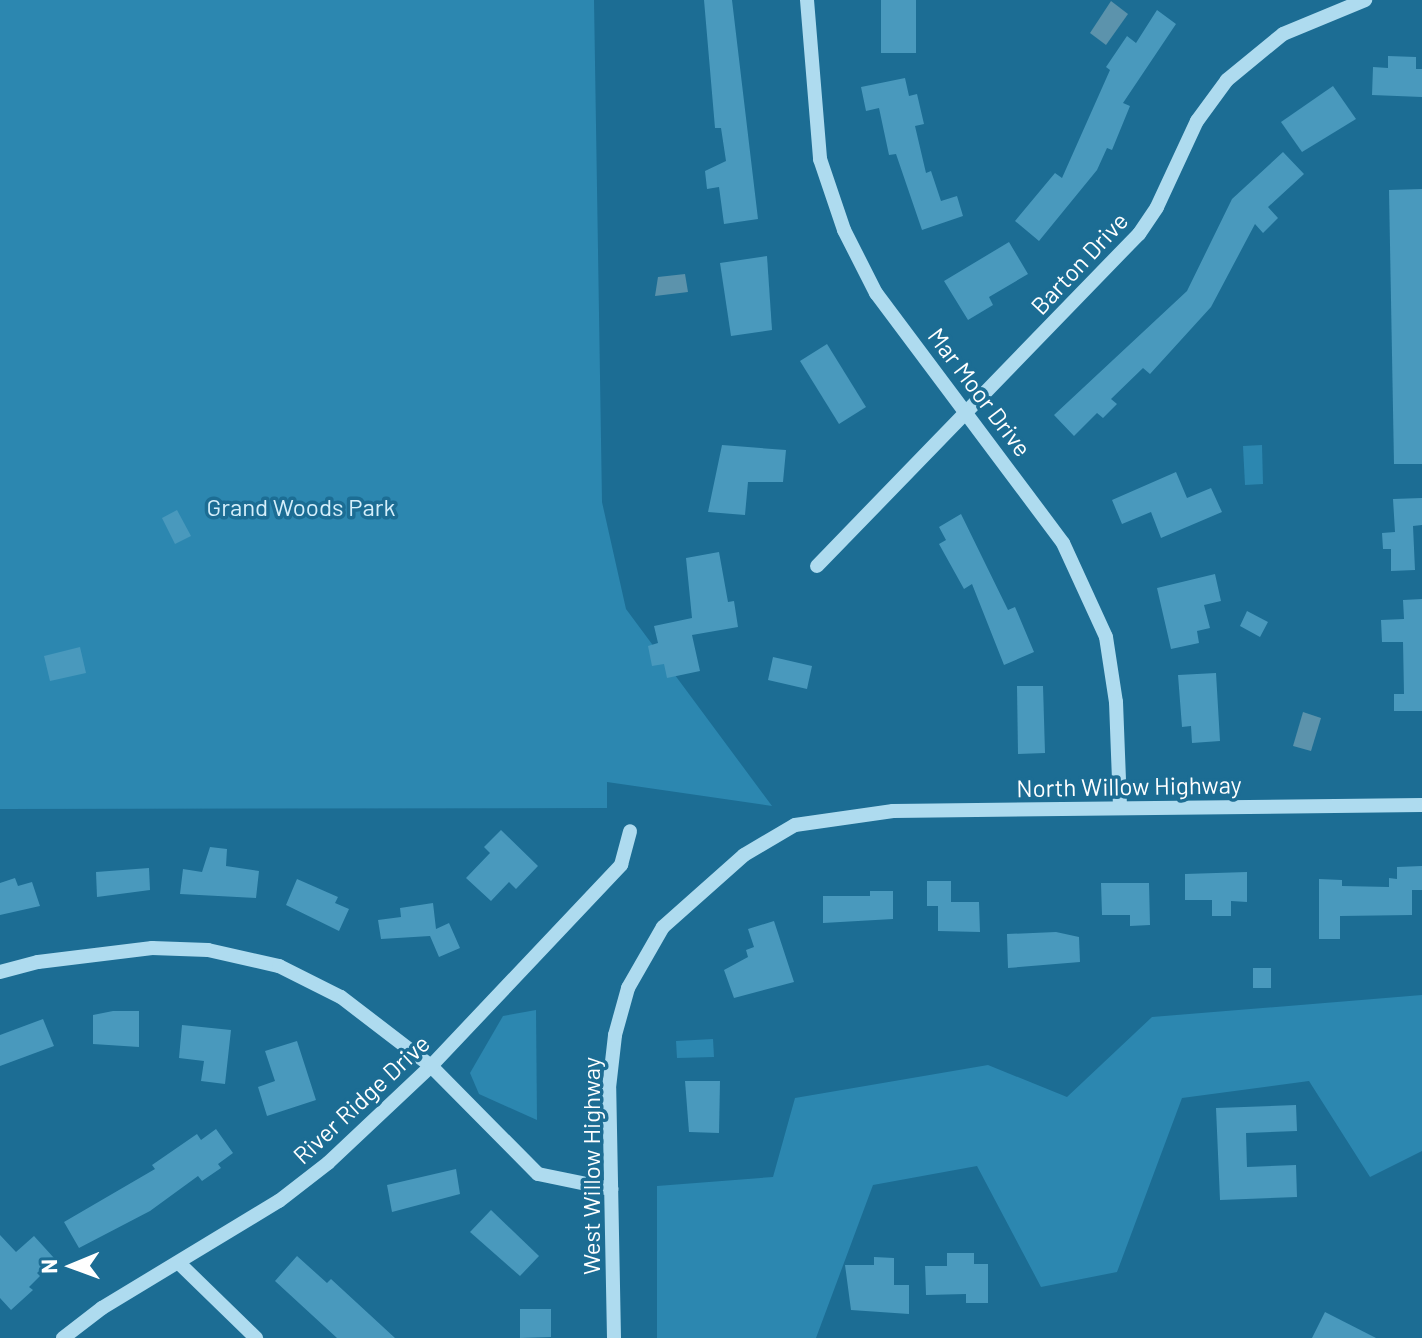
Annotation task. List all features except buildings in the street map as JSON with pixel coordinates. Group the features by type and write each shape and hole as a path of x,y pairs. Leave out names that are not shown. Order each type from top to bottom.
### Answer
{"street":[{"name":"Mar Moor Drive","path":"807,0 814,118 834,205 876,293 968,411 1075,563 1106,637 1116,702 1120,808"},
{"name":"Barton Drive","path":"817,566 1139,234 1157,207 1197,121 1227,80 1283,34 1365,0"},
{"name":"North Willow Highway","path":"836,816 1120,808 1422,805"},
{"name":"West Willow Highway","path":"614,1338 609,1088 615,1035 642,958 663,927 744,855 795,825 836,816"},
{"name":"River Ridge Drive","path":"63,1338 102,1308 181,1265 328,1163 431,1066 621,865 630,831"},
{"path":"0,972 63,958 152,948 251,958 279,966 341,997 431,1066 538,1174 611,1189"},
{"path":"181,1265 256,1338"}],"green space":[{"name":"Grand Woods Park","path":"0,0 594,0 602,502 626,609 772,806 607,782 607,808 0,809"},
{"path":"1262,445 1263,484 1245,485 1243,446"},
{"path":"1422,995 1422,1151 1370,1177 1309,1081 1182,1098 1117,1272 1041,1287 977,1166 873,1185 816,1338 657,1338 657,1186 773,1177 795,1098 988,1065 1067,1097 1152,1017"},
{"path":"536,1010 537,1120 479,1094 470,1073 503,1016"},
{"path":"713,1039 714,1057 677,1058 676,1041"}],"shaded area":[{"path":"1111,1 1128,14 1106,45 1090,33"},
{"path":"685,274 688,292 655,296 658,277"},
{"path":"1303,712 1321,718 1311,751 1293,746"}]}
